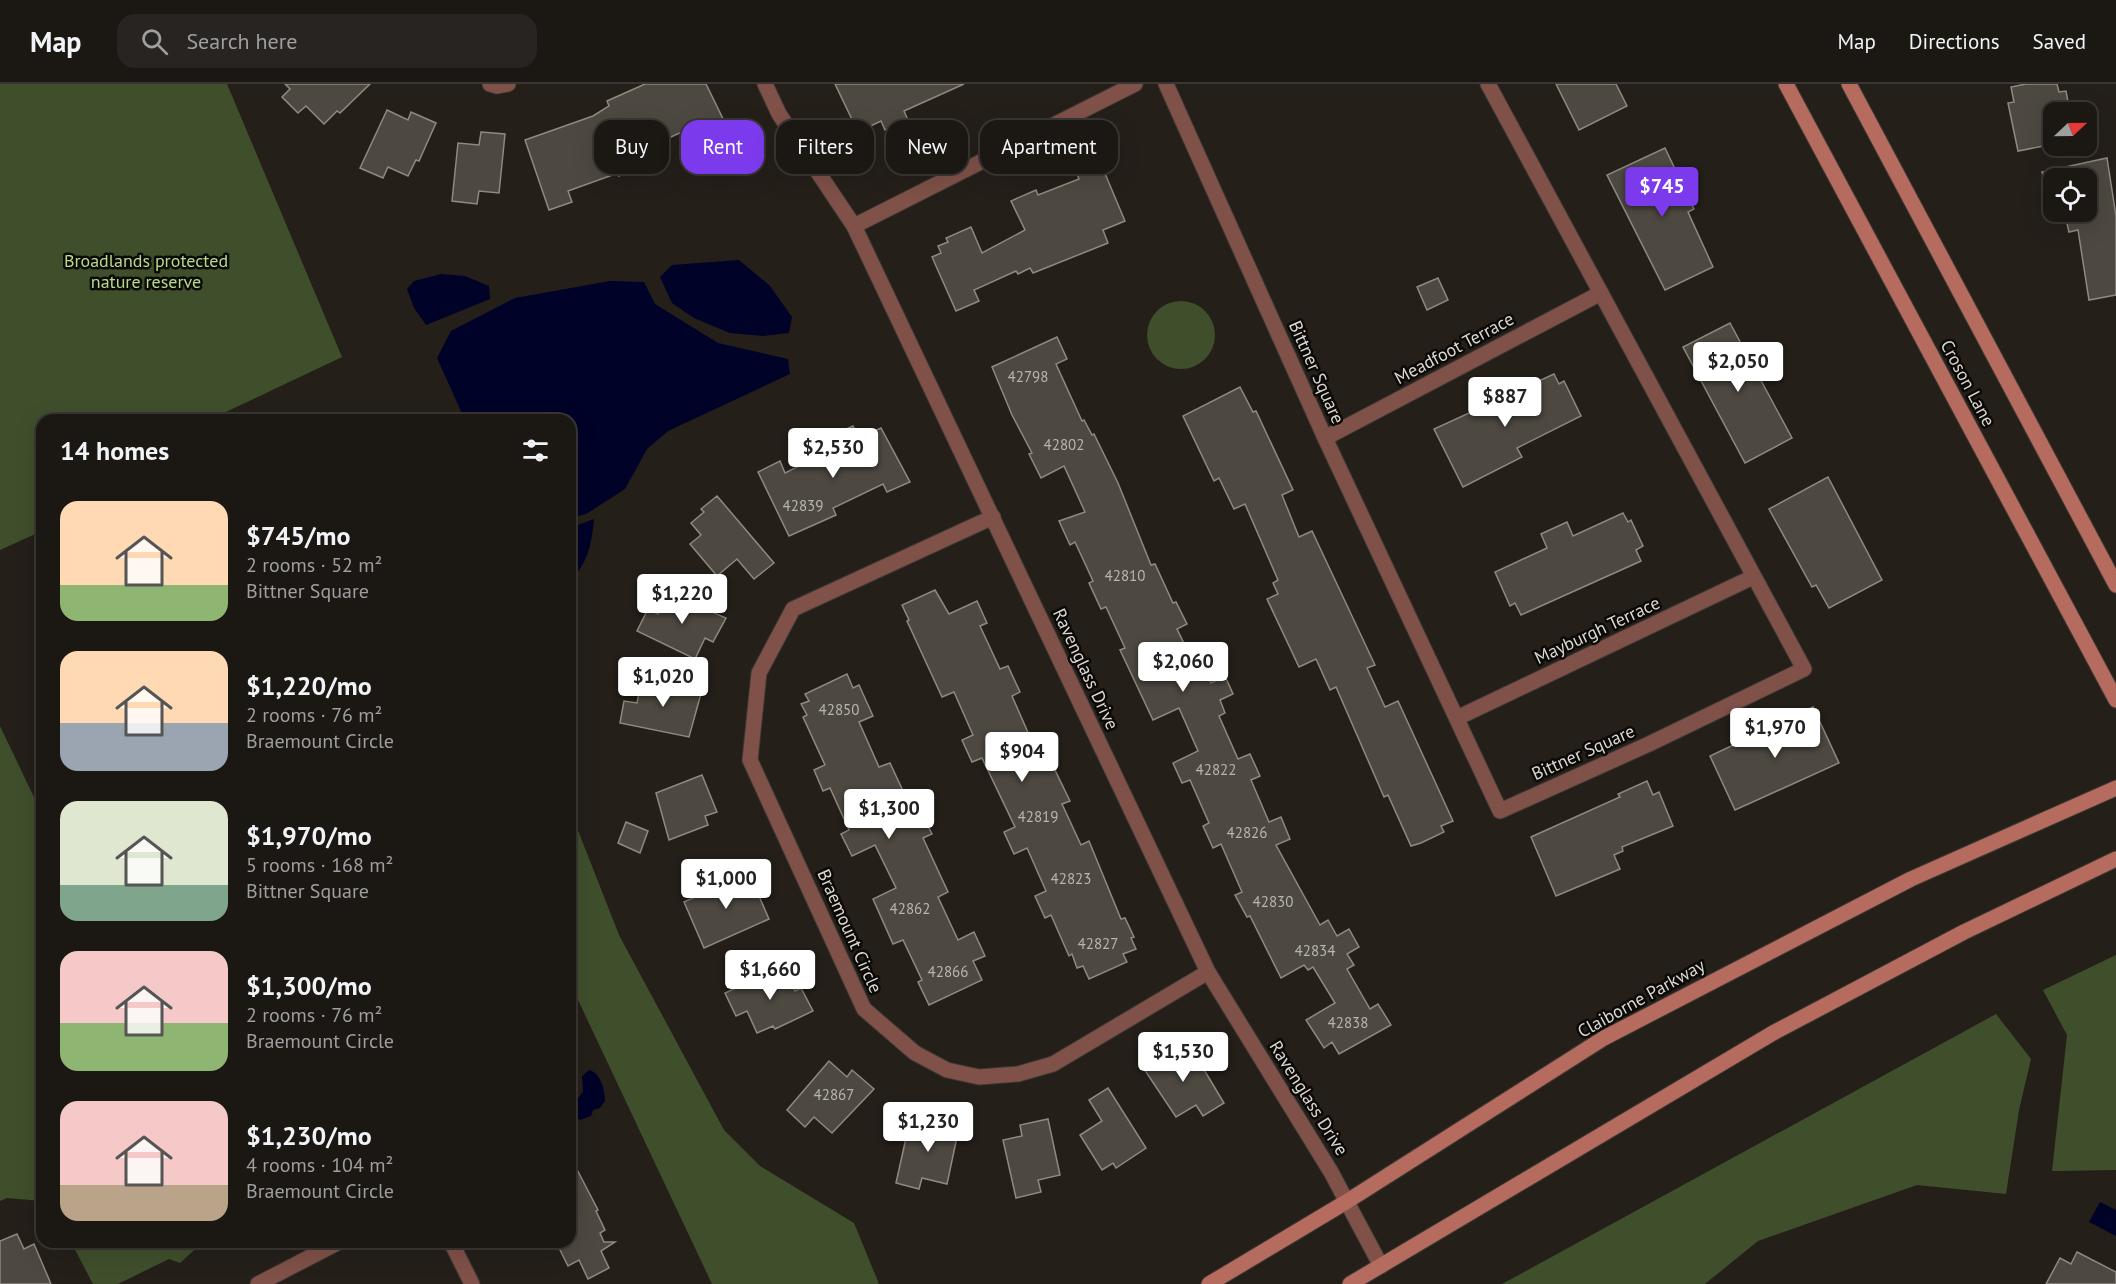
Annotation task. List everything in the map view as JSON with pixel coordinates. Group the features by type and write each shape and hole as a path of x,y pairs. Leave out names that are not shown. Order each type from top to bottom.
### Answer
{"main road":[{"name":"Croson Lane","path":"1786,84 2116,700"},
{"name":"Croson Lane","path":"1849,84 2116,585"},
{"name":"Claiborne Parkway","path":"1209,1284 1346,1202 1631,1024 1911,879 2116,788"},
{"path":"1350,1284 1773,1033 1965,932 2116,859"}],"street":[{"path":"490,84 497,86 508,84"},
{"name":"Ravenglass Drive","path":"765,84 779,114 854,226 1208,972 1331,1172 1381,1266"},
{"path":"854,226 1135,84"},
{"name":"Bittner Square","path":"1166,84 1325,438 1500,811 1649,744 1804,669 1488,84"},
{"name":"Meadfoot Terrace","path":"1325,438 1601,293"},
{"name":"Braemount Circle","path":"993,517 793,609 759,673 750,760 864,1009 915,1053 947,1070 979,1077 1018,1074 1053,1064 1208,972"},
{"name":"Mayburgh Terrace","path":"1457,718 1753,577"},
{"path":"258,1284 327,1248"},
{"path":"455,1248 472,1284"}],"green space":[{"name":"Broadlands protected nature reserve","path":"0,84 227,84 342,357 222,414 36,414 36,534 0,550"},
{"path":"1181,301 1194,304 1205,311 1212,322 1215,335 1212,348 1205,359 1194,366 1181,369 1168,366 1157,359 1150,348 1147,335 1150,322 1157,311 1168,304"},
{"path":"0,726 36,801 36,1200 7,1198 0,1201"},
{"path":"576,825 619,935 724,1130 760,1166 854,1223 879,1284 712,1284 576,996"},
{"path":"2116,955 2116,1170 2052,1171 2067,1035 2043,990"},
{"path":"1996,1014 2031,1059 2019,1110 2006,1194 1917,1185 1758,1241 1705,1284 1502,1284"},
{"path":"74,1248 196,1248 180,1263 169,1259 118,1284 93,1284"}],"water":[{"path":"739,260 770,286 792,317 789,333 763,336 730,333 694,318 672,303 660,277 672,265"},
{"path":"441,274 465,276 489,286 490,299 426,325 414,308 407,289 414,281"},
{"path":"610,281 644,282 655,304 718,343 788,359 790,374 668,431 647,449 625,489 586,514 576,516 576,414 462,414 437,358 451,331 515,298"},
{"path":"594,519 585,560 576,574 576,526"},
{"path":"589,1070 597,1075 603,1087 605,1101 600,1108 593,1110 591,1116 580,1120 576,1118 576,1101 583,1091 582,1076"},
{"path":"2100,1202 2116,1210 2116,1236 2089,1222"}],"building":[{"path":"285,84 370,84 340,113 337,111 324,124 306,106 298,113 282,97 290,89"},
{"path":"645,84 706,84 724,120 681,120 681,132 669,138 669,120 594,120 594,174 615,174 568,191 572,202 549,210 525,140 593,116 609,106 607,101"},
{"path":"835,84 964,84 904,111 908,120 886,120 885,130 881,121 874,124 874,120 852,120"},
{"path":"1556,84 1616,84 1627,106 1579,130"},
{"path":"2026,84 2057,84 2059,92 2066,91 2068,102 2043,102 2043,146 2018,151 2008,103 2014,102 2011,87"},
{"path":"387,110 408,120 411,112 436,123 419,161 416,160 408,176 388,167 383,178 360,168"},
{"path":"481,132 505,134 499,193 479,191 477,204 452,201 458,143 479,145"},
{"path":"1665,148 1694,209 1688,212 1713,267 1665,290 1607,175"},
{"path":"2107,158 2116,216 2116,295 2089,300 2078,230 2069,232 2067,222 2097,222 2097,168 2061,168"},
{"path":"1077,174 1105,174 1125,221 1103,230 1108,243 1033,273 1030,268 1018,274 1016,271 974,290 979,301 956,311 932,257 941,253 938,246 948,242 946,238 971,227 982,253 1025,230 1011,201 1036,190 1038,195 1079,179"},
{"path":"1438,278 1448,300 1427,310 1417,287"},
{"path":"1730,323 1792,438 1745,463 1683,347"},
{"path":"1057,337 1067,359 1056,364 1082,421 1084,420 1092,435 1094,434 1118,483 1151,565 1155,564 1173,603 1176,602 1187,624 1177,629 1197,670 1204,666 1211,683 1225,676 1233,694 1220,700 1225,713 1219,716 1238,759 1250,754 1260,776 1251,780 1269,822 1281,817 1290,839 1276,845 1320,925 1328,920 1337,936 1349,929 1359,947 1347,954 1354,965 1347,969 1370,1009 1378,1004 1391,1025 1339,1054 1332,1042 1324,1048 1306,1020 1335,1003 1313,967 1308,970 1304,965 1281,978 1250,916 1247,917 1235,895 1242,892 1221,844 1213,848 1203,826 1209,823 1190,780 1182,783 1173,763 1198,751 1179,708 1153,720 1120,650 1125,648 1106,607 1101,609 1089,583 1093,581 1075,542 1070,545 1059,521 1085,512 1064,466 1041,478 1029,454 1032,453 1012,415 992,367"},
{"path":"1554,374 1559,384 1564,381 1581,416 1517,448 1522,457 1463,487 1434,429"},
{"path":"1240,387 1253,412 1256,411 1293,490 1282,495 1299,537 1312,531 1375,665 1367,668 1385,707 1398,701 1453,821 1441,826 1444,832 1421,843 1411,846 1388,795 1384,797 1336,687 1330,690 1316,659 1299,667 1267,599 1278,594 1273,583 1278,580 1245,504 1234,509 1219,478 1214,481 1183,416"},
{"path":"853,426 859,438 881,428 910,482 887,492 883,484 833,508 836,515 789,536 758,472 780,461 785,473 838,447 833,435"},
{"path":"1828,477 1882,580 1829,608 1816,585 1812,587 1769,509"},
{"path":"717,496 774,563 754,579 737,559 717,576 690,544 701,535 691,523 704,512 701,509"},
{"path":"1623,513 1628,522 1631,520 1643,546 1636,550 1641,561 1521,615 1515,603 1510,606 1495,572 1547,548 1541,534 1567,522 1573,536"},
{"path":"935,590 949,614 977,601 987,623 980,626 1000,669 1008,666 1020,692 1012,696 1030,737 1037,733 1070,801 1062,804 1081,845 1089,841 1121,919 1125,918 1134,937 1131,938 1136,949 1123,954 1127,962 1089,979 1083,966 1077,968 1072,954 1069,956 1051,915 1045,918 1035,896 1046,891 1027,848 1014,854 1004,832 1015,827 982,758 972,762 962,740 973,735 954,692 942,697 907,621 909,620 902,605"},
{"path":"669,593 726,618 713,642 705,638 695,659 637,631 648,609 658,614"},
{"path":"847,674 853,688 859,685 873,716 859,722 879,767 890,763 916,819 923,816 932,834 923,838 948,892 938,897 958,940 974,932 985,956 973,961 982,980 929,1005 918,982 922,980 903,940 893,944 873,899 896,888 875,845 852,856 841,834 849,830 830,788 823,791 814,770 825,765 803,717 807,715 801,704 809,701 805,694"},
{"path":"642,678 702,690 689,737 620,723 624,701 637,703"},
{"path":"1813,707 1839,763 1735,810 1710,756"},
{"path":"702,775 717,812 705,816 708,825 669,840 656,793"},
{"path":"1647,781 1653,795 1659,792 1673,826 1622,847 1623,851 1614,855 1620,869 1556,896 1531,837 1620,797 1618,794"},
{"path":"626,822 648,831 640,853 618,843"},
{"path":"749,873 769,919 704,948 684,902"},
{"path":"783,966 795,991 801,988 813,1011 775,1029 773,1026 757,1033 747,1011 736,1016 725,993"},
{"path":"1191,1048 1224,1103 1203,1116 1196,1105 1176,1117 1142,1066 1165,1052 1170,1060"},
{"path":"829,1061 847,1077 852,1070 874,1089 832,1133 814,1117 805,1127 787,1110"},
{"path":"1108,1088 1146,1148 1116,1168 1113,1163 1102,1170 1080,1135 1102,1121 1089,1100"},
{"path":"936,1118 960,1123 947,1184 922,1178 919,1189 896,1183 910,1120 934,1125"},
{"path":"1048,1119 1060,1175 1038,1180 1041,1192 1016,1198 1003,1140 1022,1136 1020,1125"},
{"path":"576,1168 598,1210 596,1211 605,1230 600,1233 604,1242 615,1242 601,1251 609,1268 588,1279 579,1260 568,1266 559,1248 576,1248"},
{"path":"17,1234 24,1249 34,1244 51,1284 0,1284 0,1241"},
{"path":"2077,1252 2116,1272 2116,1284 2046,1284 2060,1258 2071,1264"}]}
